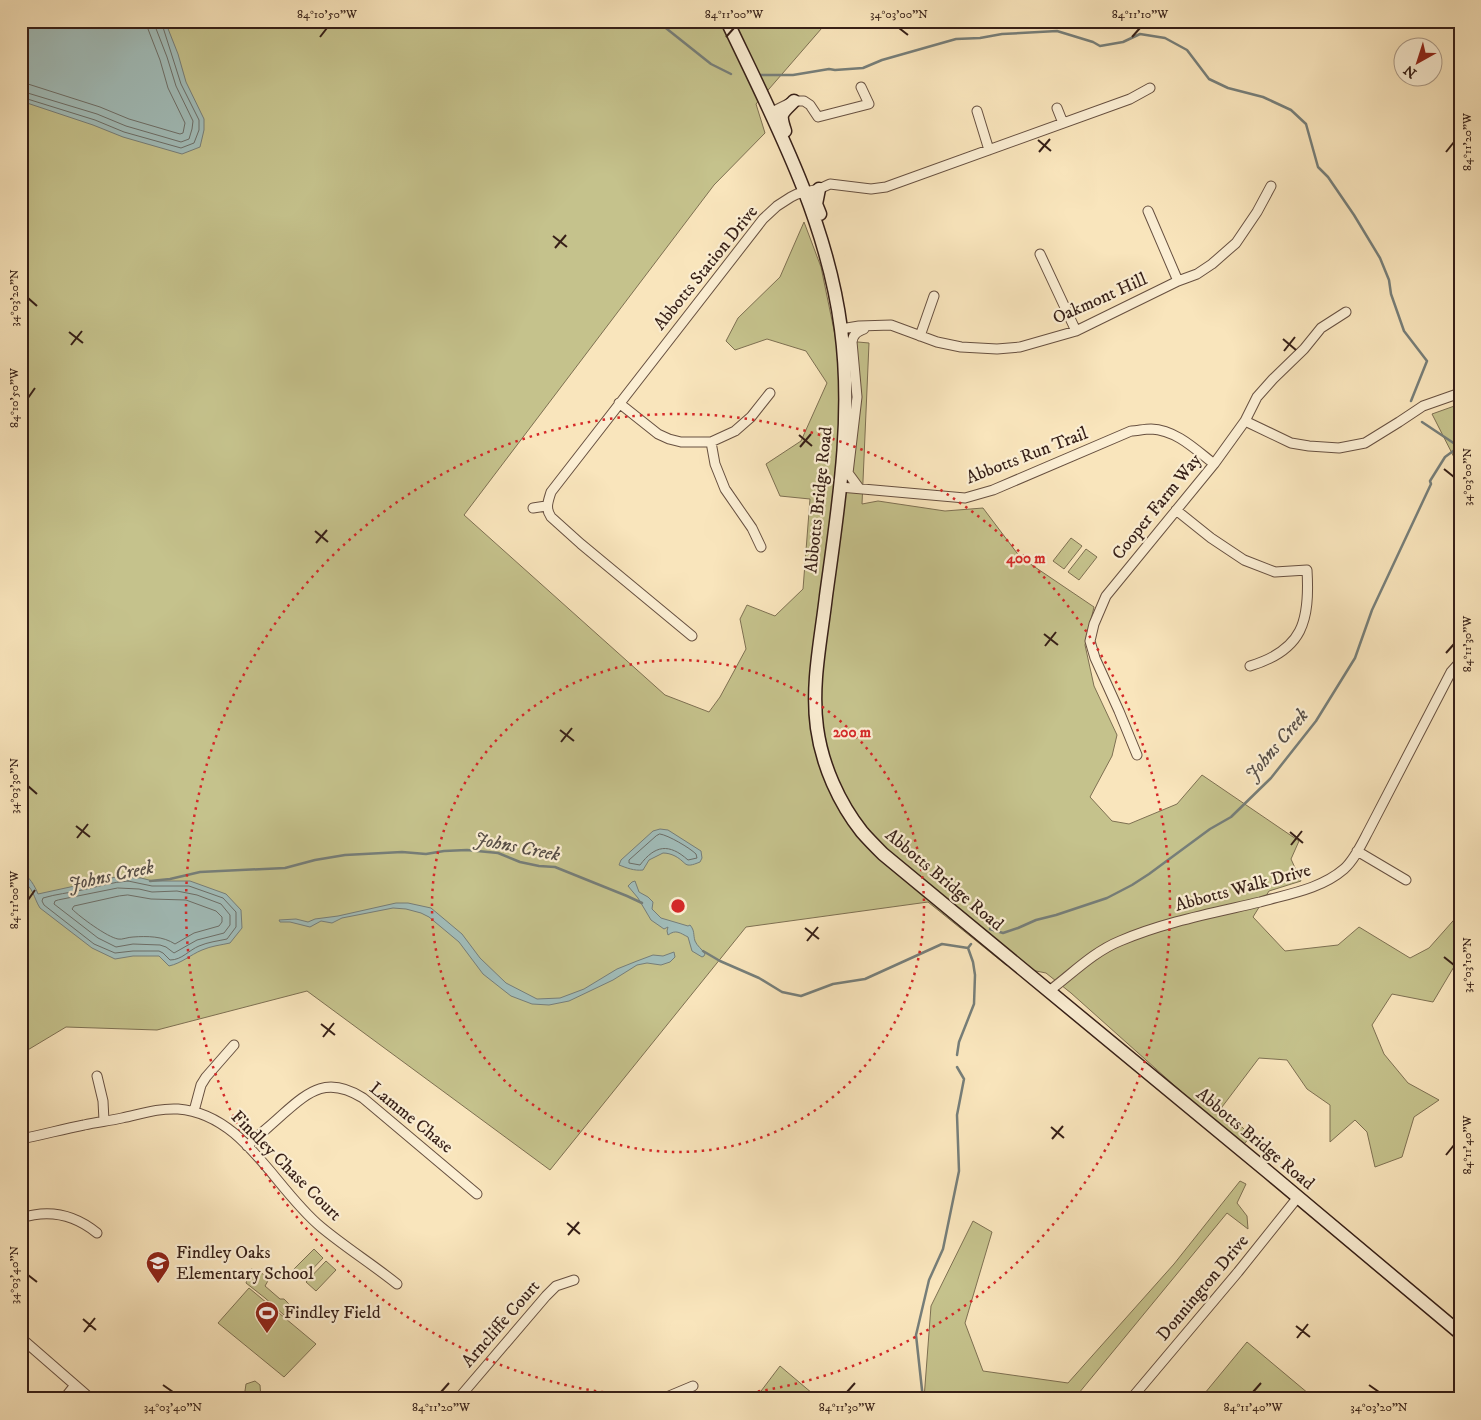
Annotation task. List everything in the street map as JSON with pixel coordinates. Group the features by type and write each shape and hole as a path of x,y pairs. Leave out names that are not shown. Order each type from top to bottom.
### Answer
{"main road":[{"name":"Abbotts Bridge Road","path":"727,21 806,192 835,290 842,329 846,409 840,487 818,657 815,700 817,729 821,744 833,784 845,806 862,832 883,854 1298,1197 1460,1334"},
{"name":"Abbotts Bridge Road","path":"793,161 796,160 796,154 781,118 782,113 794,101"},
{"name":"Abbotts Bridge Road","path":"819,189 816,204 830,243 825,253"}],"street":[{"path":"767,107 780,106 794,101 804,101 810,105 818,117 869,104 861,87"},
{"name":"Abbotts Station Drive","path":"546,506 550,492 763,219 777,206 791,197 830,184 871,189 886,187 1130,99 1150,88"},
{"path":"1057,108 1063,123"},
{"path":"977,111 989,150"},
{"name":"Oakmont Hill","path":"842,329 891,325 937,342 961,347 996,349 1020,348 1076,330 1178,281 1197,274 1212,264 1236,243 1257,212 1271,186"},
{"path":"1148,211 1178,281"},
{"path":"1040,254 1076,330"},
{"path":"920,336 934,296"},
{"name":"Cooper Farm Way","path":"1137,755 1094,658 1090,641 1094,624 1106,596 1214,464 1245,421 1257,397 1304,349 1321,328 1346,312"},
{"name":"Abbotts Bridge Road","path":"859,488 848,473 856,397 852,342 853,336 856,333 872,326"},
{"path":"619,403 658,434 669,439 681,442 711,442 735,432 751,417 770,393"},
{"path":"1245,421 1291,443 1339,448 1365,443 1423,406 1460,393"},
{"name":"Abbotts Run Trail","path":"840,487 965,498 993,490 1131,431 1150,429 1165,431 1179,437 1214,464"},
{"path":"711,442 715,464 725,489 752,528 761,547"},
{"path":"533,508 546,506 551,517 581,544 692,636"},
{"path":"1176,510 1211,538 1244,560 1275,572 1307,570 1306,606 1304,620 1298,636 1279,654 1250,666"},
{"name":"Abbotts Walk Drive","path":"1049,992 1096,954 1120,941 1165,926 1326,882 1345,868 1357,851 1451,672 1460,662"},
{"path":"1357,851 1406,880"},
{"path":"194,1111 201,1085 234,1045"},
{"path":"97,1076 103,1101 104,1121"},
{"name":"Lamme Chase","path":"247,1146 302,1097 315,1090 328,1087 341,1088 363,1098 477,1194"},
{"name":"Findley Chase Court","path":"21,1139 151,1110 177,1109 194,1111 216,1120 232,1131 296,1204 321,1227 397,1284"},
{"name":"Donnington Drive","path":"1131,1399 1238,1272 1298,1197"},
{"path":"21,1218 39,1213 64,1215 78,1220 97,1233"},
{"name":"Arncliffe Court","path":"458,1399 546,1296 556,1286 574,1280"},
{"path":"21,1338 91,1399"},
{"path":"64,1399 75,1385"},
{"path":"662,1399 693,1386"}],"shaded area":[{"path":"21,21 828,21 756,104 765,133 714,185 464,515 665,695 709,712 720,697 746,649 740,619 747,605 775,616 803,589 810,499 780,496 766,464 801,441 827,383 806,351 767,339 735,350 726,341 738,318 780,277 804,222 821,267 836,340 869,343 862,504 878,501 945,511 983,508 1020,557 1094,607 1085,645 1094,686 1117,735 1112,756 1090,797 1112,821 1129,824 1177,804 1202,775 1299,841 1291,859 1301,881 1269,891 1253,917 1285,951 1338,945 1359,927 1410,958 1429,948 1460,913 1460,968 1455,965 1433,1002 1392,994 1372,1025 1384,1054 1408,1083 1439,1100 1414,1117 1402,1157 1375,1167 1367,1132 1355,1120 1330,1142 1330,1105 1307,1089 1287,1060 1259,1058 1222,1107 1251,1136 1244,1144 1212,1119 1046,973 1006,965 928,902 746,927 550,1170 307,991 157,1030 66,1027 21,1054"},
{"path":"1460,404 1460,469 1432,414"},
{"path":"1071,538 1082,546 1064,569 1053,561"},
{"path":"1086,549 1097,557 1079,580 1068,572"},
{"path":"1240,1181 1246,1184 1237,1203 1247,1216 1248,1229 1227,1213 1074,1399 924,1399 931,1306 973,1221 992,1232 965,1323 983,1371 1068,1383 1174,1264"},
{"path":"314,1249 323,1258 303,1279 293,1270"},
{"path":"326,1261 336,1270 316,1291 306,1282"},
{"path":"251,1269 259,1271 269,1279 265,1286 291,1306 284,1315 246,1283"},
{"name":"Findley Field","path":"249,1288 316,1344 284,1377 218,1323"},
{"path":"1247,1342 1315,1399 1200,1399"},
{"path":"780,1366 819,1399 755,1399"},
{"path":"255,1381 260,1385 261,1399 240,1399 239,1396 245,1391 246,1384"}],"water":[{"path":"21,21 165,21 178,54 186,82 204,119 204,130 200,147 182,154 123,137 21,101"},
{"path":"660,829 668,830 701,851 702,858 700,862 688,865 675,856 663,853 649,860 643,870 634,870 619,865 621,860 653,831"},
{"path":"21,872 31,881 38,894 116,877 141,878 153,881 190,881 226,894 241,910 242,928 230,943 205,949 169,966 159,956 133,956 115,959 92,948 40,908 31,889 21,881"},
{"path":"635,881 639,892 653,902 652,909 661,918 690,925 695,941 705,954 704,956 702,957 692,951 688,937 676,932 668,935 668,927 664,929 651,920 638,898 628,886"},
{"path":"396,903 408,903 431,908 462,934 480,958 506,983 537,999 560,998 584,989 617,969 653,955 663,956 674,952 675,957 670,962 661,965 647,963 637,965 613,980 569,1001 549,1005 532,1004 511,996 483,974 459,942 429,917 421,913 393,908 342,918 332,923 321,921 310,927 290,922 280,922 279,920 296,919 308,922"}],"waterway":[{"path":"657,21 711,64 731,74"},
{"path":"760,75 793,75 829,69 863,68 882,60 956,39 980,38 1002,34 1057,31 1100,46 1123,42 1140,34 1165,38 1187,50 1209,79 1228,88 1263,97 1291,110 1306,124 1318,167 1328,177 1354,215 1380,258 1389,280 1391,294 1404,331 1427,361 1411,401"},
{"path":"1422,422 1458,446"},
{"name":"Johns Creek","path":"990,929 1003,933 1036,920 1107,898 1132,885 1210,829 1231,817 1271,778 1316,721 1355,658 1372,610 1431,484 1430,481 1445,457 1460,446"},
{"name":"Johns Creek","path":"150,881 170,879 200,872 285,868 345,855 402,852 426,854 467,850 498,853 520,862 555,867 642,903"},
{"name":"Johns Creek","path":"703,951 720,961 759,978 782,992 801,996 833,984 865,979 942,944 968,948"},
{"name":"Johns Creek","path":"968,948 971,944"},
{"path":"957,1055 959,1042 974,1004 975,975 968,948"},
{"path":"923,1399 916,1335 929,1280 943,1249 959,1171 957,1115 964,1079 957,1067"}],"place":[{"name":"Findley Oaks Elementary School","path":"158,1284"},
{"name":"Findley Field","path":"267,1334"}]}
